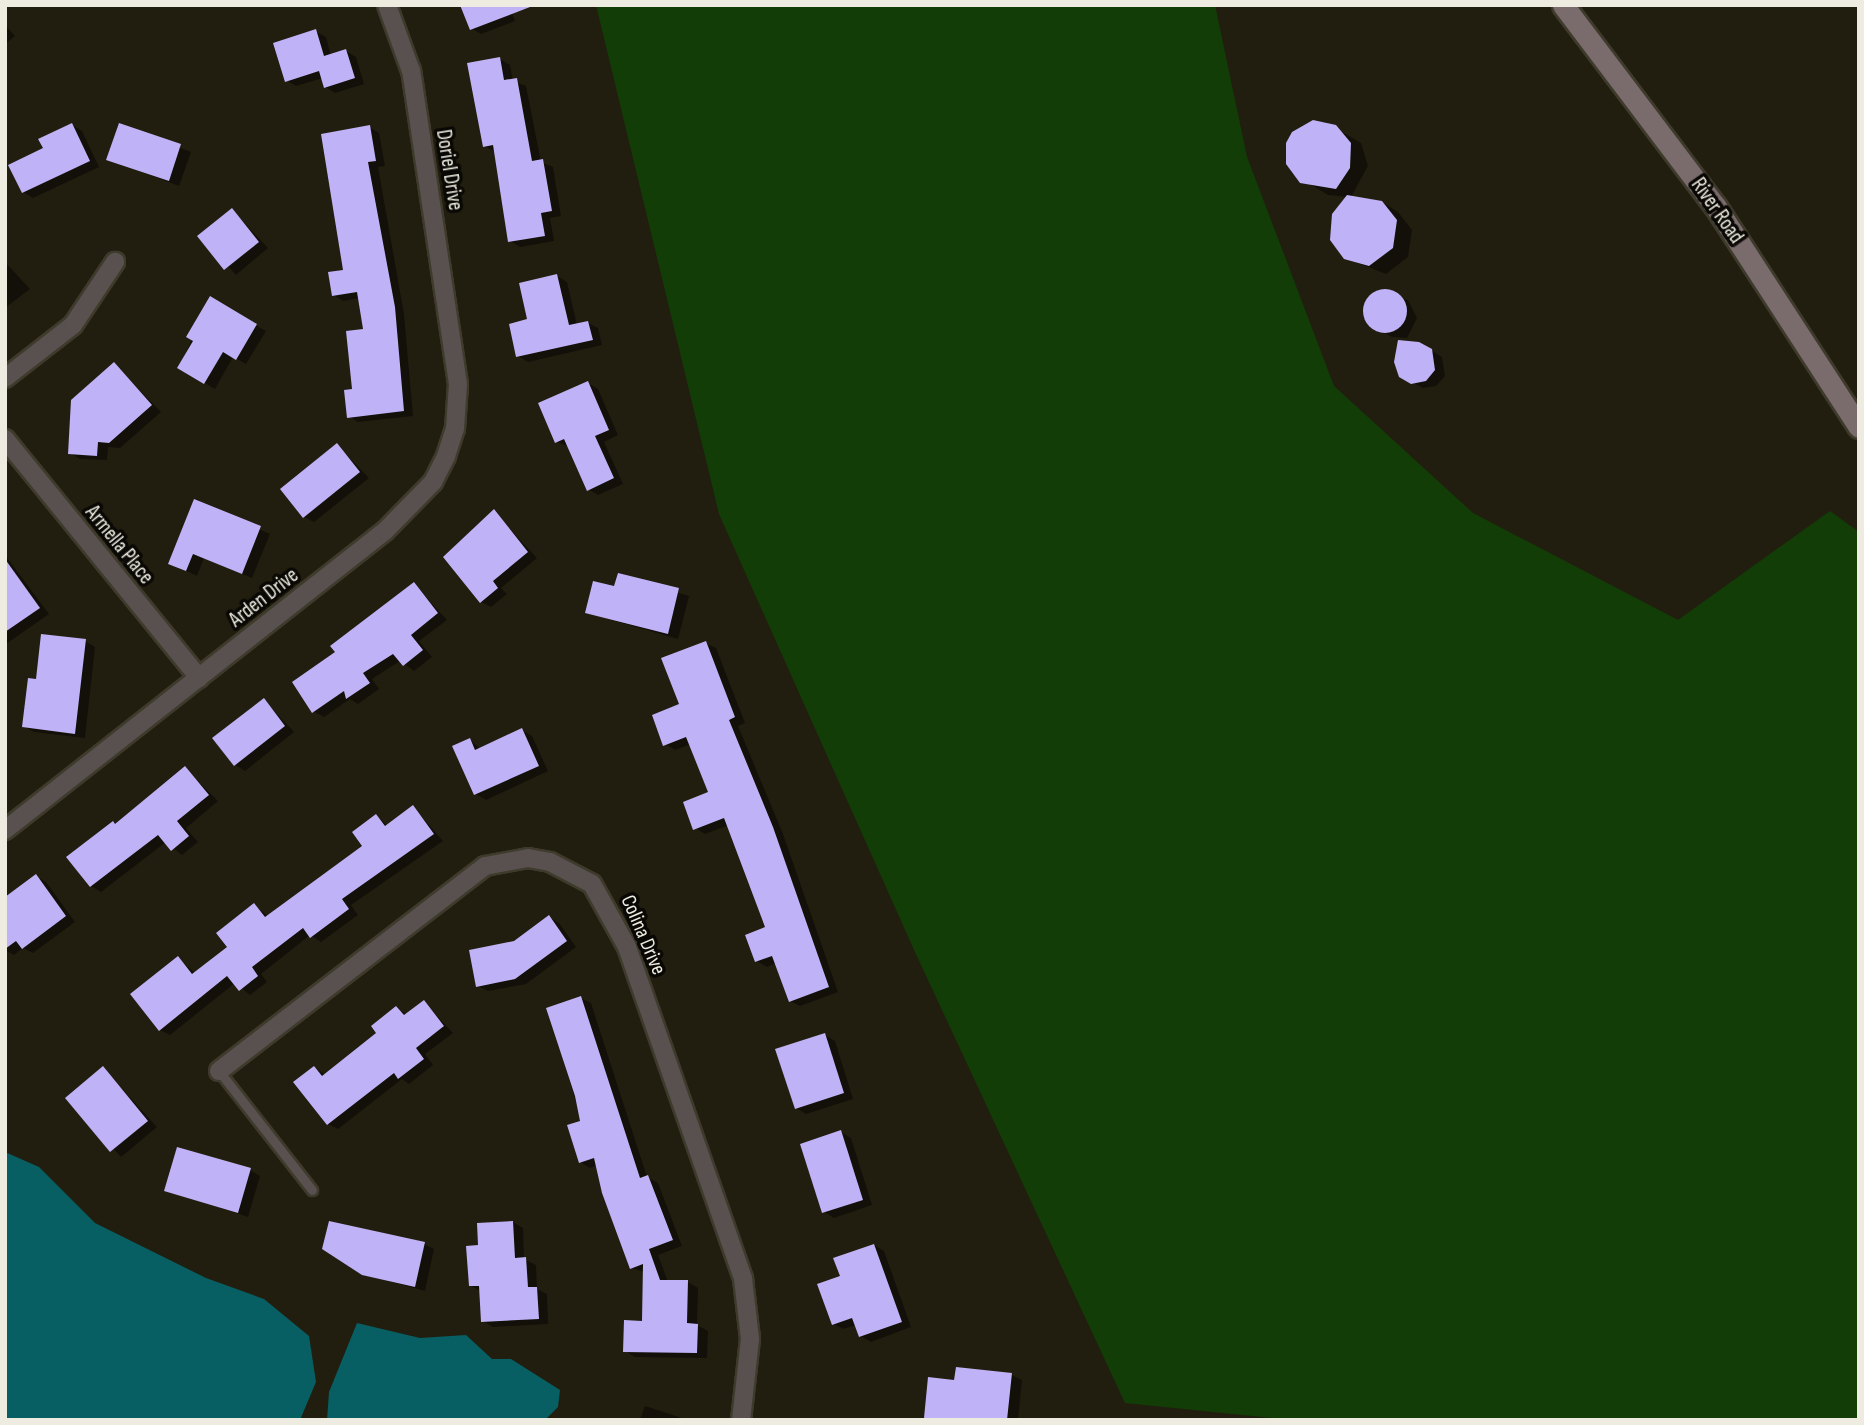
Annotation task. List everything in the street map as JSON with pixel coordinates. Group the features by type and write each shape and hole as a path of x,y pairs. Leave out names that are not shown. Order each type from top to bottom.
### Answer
{"main road":[{"name":"River Road","path":"1563,5 1716,208 1859,427"}],"street":[{"name":"Doriel Drive","path":"387,5 411,71 452,345"},
{"path":"5,378 74,325 115,262"},
{"name":"Arden Drive","path":"5,830 386,531 433,482 454,429 458,384 452,345"},
{"name":"Armella Place","path":"5,439 199,678"},
{"name":"Colina Drive","path":"219,1071 485,866 528,858 550,862 592,884 627,947 743,1279 750,1339 741,1420"}],"lane":[{"name":"Colina Drive","path":"219,1071 312,1190"}],"green space":[{"path":"596,5 1215,5 1247,157 1334,386 1473,513 1678,620 1830,511 1859,532 1859,1420 1291,1420 1125,1403 915,952 719,514"}],"water":[{"path":"5,1152 39,1167 95,1223 206,1278 264,1299 309,1336 316,1382 300,1420 5,1420"},
{"path":"357,1323 420,1338 466,1335 492,1359 511,1359 560,1390 558,1407 545,1420 327,1420 329,1392"}],"building":[{"path":"460,5 529,5 530,7 470,30"},
{"path":"316,29 324,56 346,49 355,78 324,88 319,71 285,82 273,43"},
{"path":"500,57 504,80 517,78 532,161 543,159 552,211 541,213 545,236 508,242 493,145 483,147 467,63"},
{"path":"1313,120 1336,125 1351,143 1350,168 1336,189 1300,183 1286,164 1286,143 1292,132"},
{"path":"72,123 90,161 22,193 8,165 43,148 38,139"},
{"path":"119,123 181,144 169,181 106,160"},
{"path":"370,125 376,161 368,162 395,307 404,411 347,418 344,390 352,389 346,331 363,329 357,292 332,296 328,272 343,270 321,134"},
{"path":"1347,195 1382,201 1397,220 1393,248 1369,266 1344,259 1330,240 1332,214"},
{"path":"232,208 259,242 224,270 197,236"},
{"path":"557,274 569,325 588,321 593,340 516,357 509,324 527,319 519,283"},
{"path":"1385,289 1394,290 1401,295 1406,302 1406,320 1401,327 1394,332 1385,333 1376,332 1369,327 1364,320 1363,311 1364,302 1369,295 1376,290"},
{"path":"210,296 257,324 236,360 223,352 204,384 177,368 193,341 186,337"},
{"path":"1398,340 1419,342 1432,349 1435,370 1426,381 1411,384 1399,377 1394,362"},
{"path":"114,362 152,405 109,443 98,442 97,456 68,454 71,400"},
{"path":"588,381 609,430 595,436 614,478 587,491 564,439 555,443 538,403"},
{"path":"337,443 360,472 303,518 280,489"},
{"path":"194,499 261,526 242,574 193,554 186,571 168,564"},
{"path":"494,509 528,552 493,581 498,588 480,603 443,557"},
{"path":"5,559 40,608 5,632"},
{"path":"618,573 679,588 668,634 585,613 593,581 614,586"},
{"path":"414,582 438,613 411,635 423,650 403,666 393,654 363,673 370,683 346,699 344,691 312,713 292,682 335,652 330,646"},
{"path":"41,634 86,639 75,734 22,727 28,678 36,679"},
{"path":"706,641 735,717 729,720 773,827 829,987 789,1002 772,956 755,962 745,935 765,927 724,818 693,830 683,802 708,792 686,737 663,746 652,715 679,704 661,658"},
{"path":"264,698 285,726 234,766 212,738"},
{"path":"522,728 539,766 474,795 452,746 470,738 475,750"},
{"path":"185,766 209,795 177,821 189,836 171,851 158,835 90,887 66,857 113,821 115,824"},
{"path":"413,805 434,834 342,899 349,909 310,938 303,928 252,967 258,976 239,991 227,976 159,1031 130,994 178,956 192,974 227,947 216,933 254,903 265,917 362,846 352,832 376,814 385,826"},
{"path":"36,874 66,916 22,949 16,941 5,949 5,897"},
{"path":"549,915 567,941 515,979 476,987 469,950 514,941"},
{"path":"581,996 640,1178 648,1175 673,1240 649,1249 660,1280 688,1280 687,1323 698,1324 697,1353 623,1352 624,1320 642,1321 643,1264 630,1269 602,1193 594,1158 579,1163 567,1125 580,1121 575,1096 546,1008"},
{"path":"424,1000 444,1026 416,1048 424,1059 398,1079 394,1073 327,1125 293,1082 314,1066 322,1076 376,1033 371,1026 396,1006 404,1015"},
{"path":"825,1033 844,1093 795,1109 775,1049"},
{"path":"103,1066 148,1121 110,1152 65,1098"},
{"path":"841,1130 863,1200 822,1213 800,1144"},
{"path":"177,1147 251,1168 238,1213 164,1191"},
{"path":"329,1221 425,1242 415,1287 362,1275 322,1249"},
{"path":"513,1221 515,1258 526,1257 528,1287 537,1287 539,1319 481,1322 479,1286 469,1286 466,1246 478,1245 477,1223"},
{"path":"874,1244 902,1322 859,1337 852,1318 832,1325 817,1284 840,1276 833,1258"},
{"path":"956,1367 1012,1373 1007,1420 924,1418 928,1377 954,1380"}]}
